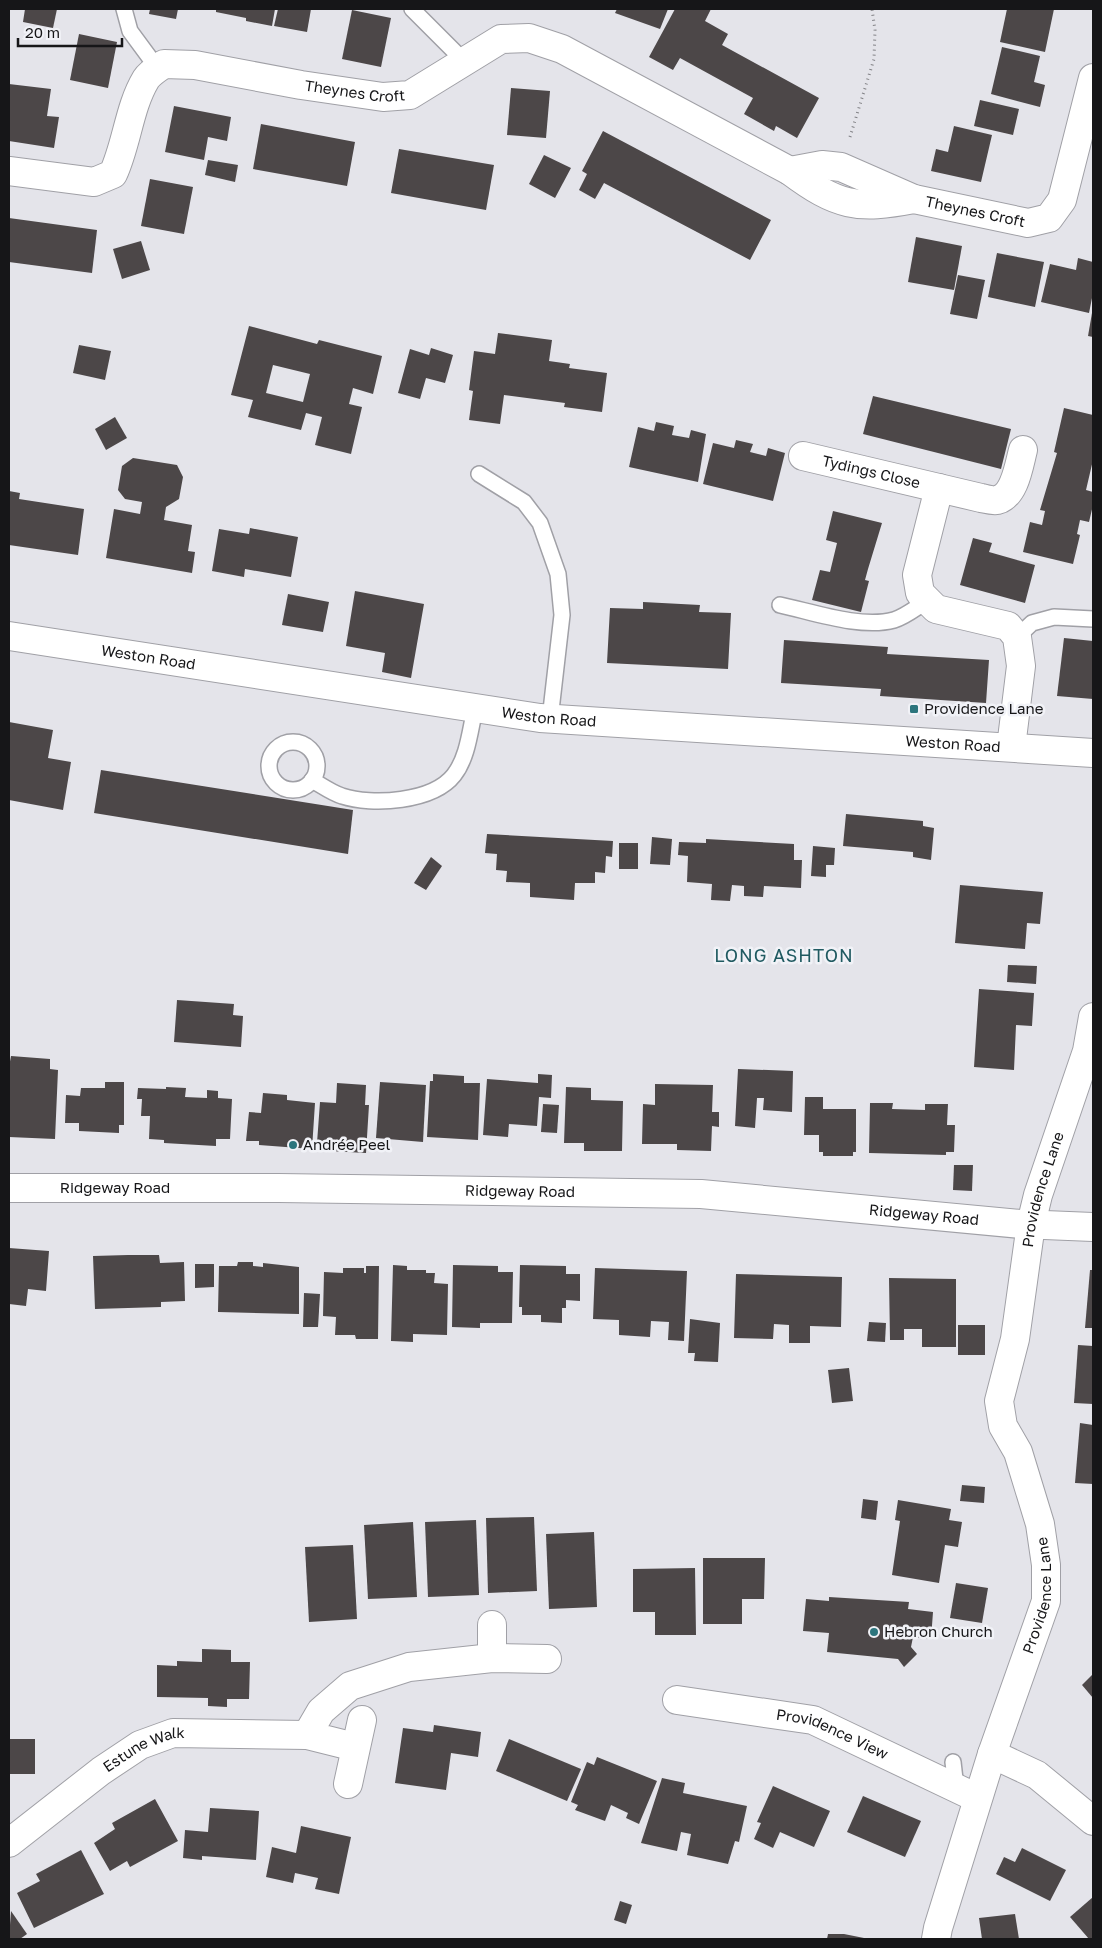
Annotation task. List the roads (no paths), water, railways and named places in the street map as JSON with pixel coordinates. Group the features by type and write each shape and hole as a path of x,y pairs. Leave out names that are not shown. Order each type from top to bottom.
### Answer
{"street":[{"name":"Theynes Croft","path":"158,69 164,64 195,64 301,85 383,96 410,95 501,39 529,38 562,49 790,171 818,192 849,204 882,205 914,199"},
{"path":"9,171 94,182 113,174 122,155 136,103 147,78 158,69"},
{"name":"Theynes Croft","path":"790,171 822,165 841,167 914,199 1028,223 1049,218 1062,200 1092,87"},
{"name":"Tydings Close","path":"803,456 997,500 1006,495 1013,483 1023,450"},
{"name":"Tydings Close","path":"927,601 920,593 917,575 939,488"},
{"path":"927,601 936,609 1008,626 1017,637 1021,666 1011,747"},
{"name":"Weston Road","path":"9,636 550,719 1093,753"},
{"name":"Providence Lane","path":"936,1939 962,1783 992,1754 1046,1601 1046,1565 1040,1524 1018,1452 1003,1426 999,1401 1015,1339 1031,1224 1044,1173 1087,1051 1093,1017"},
{"name":"Ridgeway Road","path":"9,1188 279,1188 702,1194 1031,1224 1093,1227"},
{"path":"492,1625 492,1658"},
{"path":"307,1735 322,1711 350,1686 410,1667 492,1658 547,1659"},
{"name":"Providence View","path":"677,1700 813,1720 962,1783"},
{"path":"348,1784 362,1720"},
{"name":"Estune Walk","path":"9,1843 101,1771 140,1745 173,1733 307,1735 355,1747"},
{"path":"992,1754 1038,1775 1093,1820"}],"lane":[{"path":"124,9 130,31 158,69"},
{"path":"412,9 464,61"},
{"path":"479,474 524,502 540,523 558,574 562,615 550,719"},
{"path":"780,605 859,622 880,623 896,620 927,601"},
{"path":"1017,637 1032,623 1054,617 1093,619"},
{"path":"312,780 341,796 371,803 402,799 432,792 454,775 466,749 475,709"}],"place":[{"name":"Providence Lane","path":"914,709"},
{"name":"Andrée Peel","path":"293,1145"},
{"name":"Hebron Church","path":"874,1632"}],"district":[{"name":"LONG ASHTON","path":"784,956"}]}
